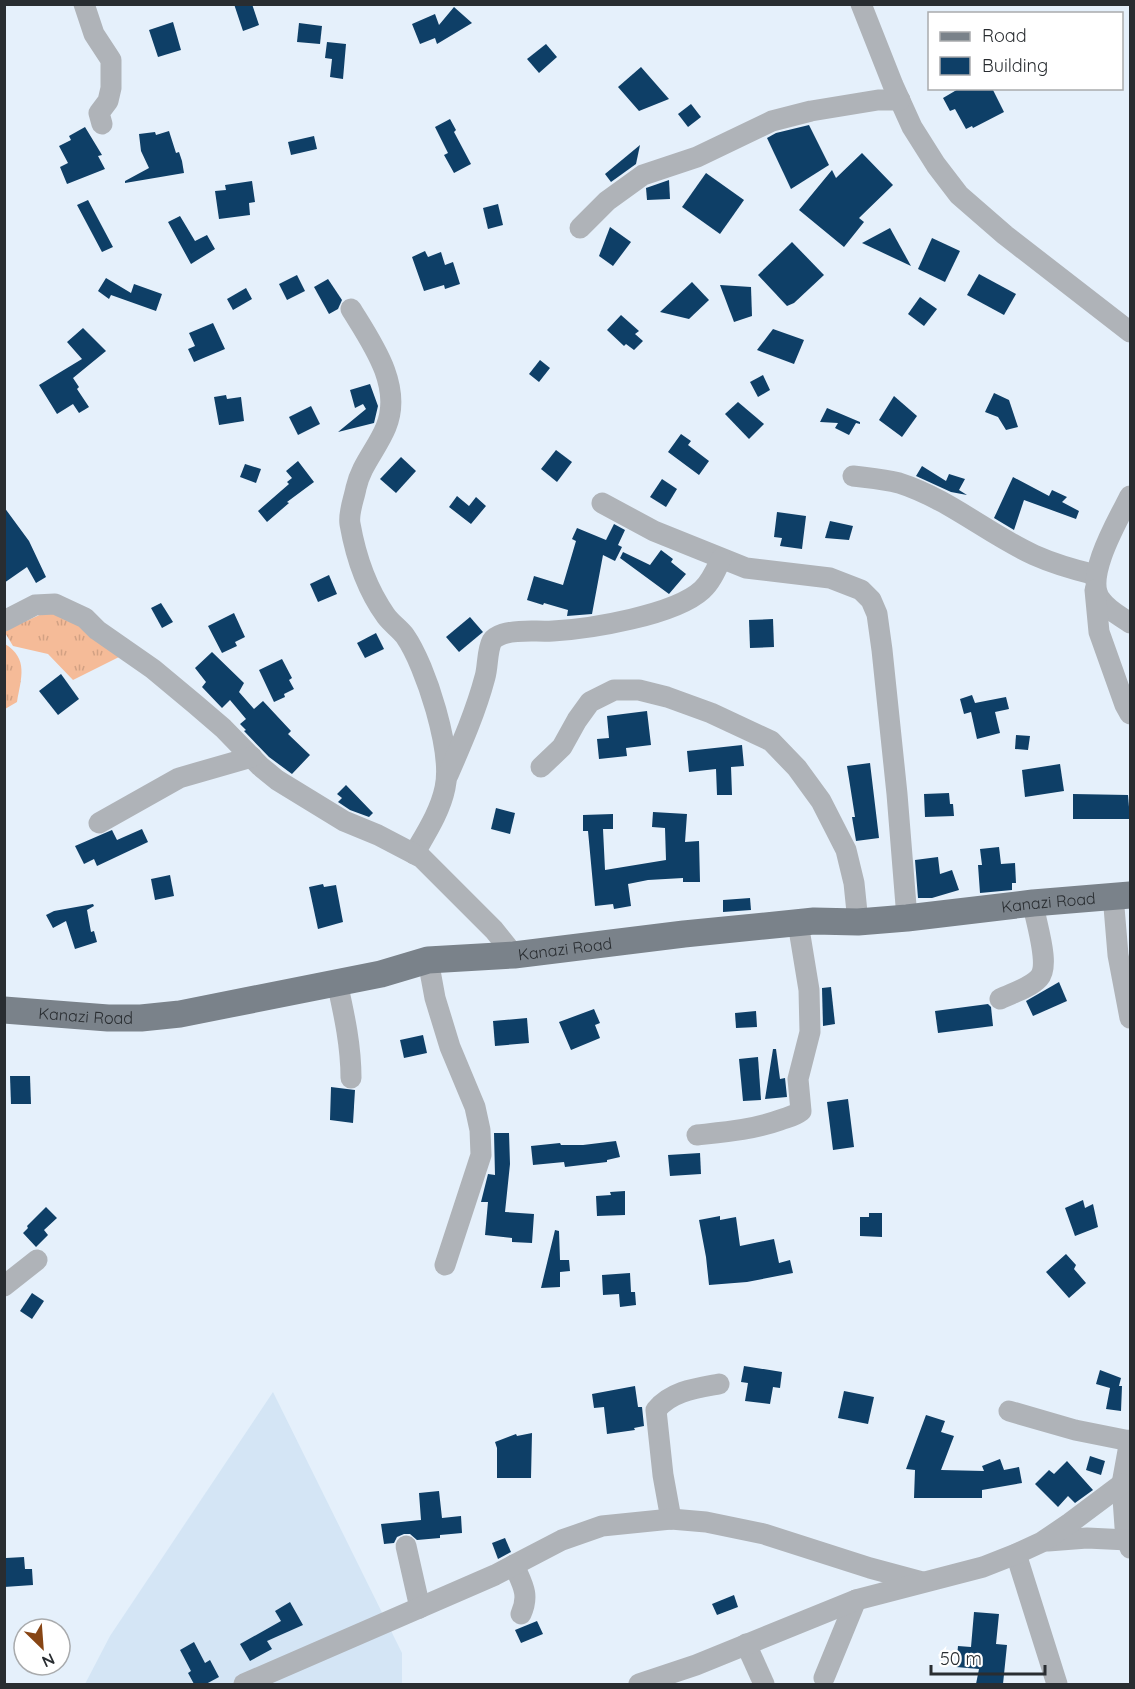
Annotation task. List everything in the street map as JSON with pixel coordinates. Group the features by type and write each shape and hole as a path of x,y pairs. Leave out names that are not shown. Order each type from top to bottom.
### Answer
{"main road":[{"name":"Kanazi Road","path":"4,1010 141,1018 180,1014 381,974 428,960 514,955 684,934 798,923 907,918 1122,895"}],"street":[{"path":"84,4 94,33 111,60 111,88 108,101 99,113 102,124"},
{"path":"861,4 912,127 936,165 959,195 1005,235 1131,332"},
{"path":"580,228 614,196 643,175 706,153 772,121 811,111 878,100 900,100"},
{"path":"351,309 380,359 387,376 391,411 386,428 364,464 357,483 349,520 358,561 369,591 388,619 405,636 423,672 441,728 447,778"},
{"path":"853,476 898,483 919,491 941,501 1033,554 1096,582 1100,600 1131,623"},
{"path":"1131,496 1114,529 1096,582 1100,632 1125,705 1131,714"},
{"path":"602,503 654,531 746,568 830,578 861,590 872,600 877,614 882,650 907,918"},
{"path":"414,854 438,812 447,778 466,736 486,676 492,642 498,636 504,633 556,631 615,622 674,606 692,598 704,588 721,559"},
{"path":"4,621 35,605 55,603 74,612 153,669 223,728 277,780 344,821 378,835 422,858 514,955"},
{"path":"542,767 562,747 590,702 614,690 639,690 667,697 711,713 771,741 797,768 821,801 846,850 854,883 858,922"},
{"path":"99,823 179,778 252,757"},
{"path":"1122,895 1118,955 1131,1018"},
{"path":"1000,999 1030,985 1038,980 1041,974 1044,964 1033,903"},
{"path":"697,1135 765,1126 783,1118 792,1117 801,1111 798,1079 810,1032 809,990 798,923"},
{"path":"428,960 435,998 450,1047 475,1107 480,1130 481,1155 445,1265"},
{"path":"337,982 348,1035 351,1078"},
{"path":"4,1286 37,1260"},
{"path":"671,1519 663,1475 656,1410 663,1402 680,1393 719,1384"},
{"path":"1009,1411 1075,1430 1130,1441 1122,1484 1125,1527 1129,1544 1087,1538 1042,1542"},
{"path":"639,1684 856,1600 983,1567 1016,1554 1042,1542 1122,1484"},
{"path":"244,1684 420,1608 514,1565 562,1540 602,1526 671,1519 706,1522 764,1534 922,1582"},
{"path":"406,1546 420,1608"},
{"path":"1016,1554 1057,1684"},
{"path":"514,1565 526,1592 525,1605 521,1614"},
{"path":"824,1678 856,1600"},
{"path":"746,1644 764,1684"}],"shaded area":[{"path":"273,1392 402,1653 402,1684 85,1684 110,1636"}],"green space":[{"path":"55,608 123,655 73,680 48,654 13,646 4,631"},
{"path":"5,644 18,656 22,670 17,702 5,709"}],"building":[{"path":"234,4 252,4 259,25 243,31"},
{"path":"454,7 472,23 437,44 435,38 420,44 412,24 435,14 439,25"},
{"path":"173,22 181,50 158,57 149,30"},
{"path":"299,23 322,26 320,44 297,42"},
{"path":"327,42 346,44 343,79 330,77 332,59 325,58"},
{"path":"546,44 557,57 539,73 527,59"},
{"path":"641,67 669,99 639,111 618,87"},
{"path":"957,90 993,90 1004,112 973,128 972,126 966,129 955,109 950,111 943,98"},
{"path":"691,104 701,117 688,127 678,114"},
{"path":"450,119 456,130 454,132 471,164 454,173 444,155 448,153 435,127"},
{"path":"809,125 829,165 791,189 767,138 776,133"},
{"path":"85,127 102,155 98,156 105,169 67,184 60,167 68,163 59,146 71,140 69,136"},
{"path":"169,131 176,153 179,152 184,173 125,183 149,168 141,151 139,134 155,132 156,135"},
{"path":"314,136 317,149 291,155 288,142"},
{"path":"640,145 636,164 611,182 605,174"},
{"path":"862,153 893,185 859,218 864,222 844,247 799,210 832,170 836,178"},
{"path":"706,173 744,200 720,234 682,207"},
{"path":"669,180 670,199 647,200 646,188"},
{"path":"252,181 255,202 249,203 250,215 219,219 215,191 226,190 225,185"},
{"path":"88,200 113,247 102,252 77,205"},
{"path":"498,204 503,225 488,229 483,208"},
{"path":"180,216 195,241 207,235 215,249 191,264 168,222"},
{"path":"610,227 631,242 613,266 599,256"},
{"path":"890,228 911,266 862,243"},
{"path":"932,238 960,251 945,282 918,269"},
{"path":"792,242 824,275 794,303 787,306 758,275"},
{"path":"425,251 428,257 441,252 445,265 453,262 460,284 445,289 444,285 424,291 412,257"},
{"path":"979,274 1016,294 1004,315 967,295"},
{"path":"297,275 305,291 287,300 279,284"},
{"path":"106,278 131,293 134,284 162,294 156,311 111,295 109,299 98,291"},
{"path":"328,279 342,300 338,309 329,314 314,287"},
{"path":"692,282 709,300 689,319 660,312"},
{"path":"720,285 751,287 752,316 734,322"},
{"path":"246,288 252,299 233,310 227,299"},
{"path":"920,297 937,309 924,326 908,314"},
{"path":"621,315 639,331 635,334 643,341 634,350 626,344 624,346 607,330"},
{"path":"213,323 225,349 194,362 188,349 195,346 189,333"},
{"path":"83,328 106,351 73,378 79,387 77,389 89,407 79,413 73,404 57,414 39,385 82,359 67,342"},
{"path":"773,329 804,340 794,364 757,350"},
{"path":"540,360 550,368 539,382 529,374"},
{"path":"763,375 770,390 758,397 750,382"},
{"path":"370,384 378,406 374,423 338,432 366,409 363,404 355,408 350,390"},
{"path":"994,393 1009,400 1018,427 1006,430 998,417 985,412"},
{"path":"226,395 227,399 241,397 244,421 219,425 214,397"},
{"path":"894,396 917,416 902,437 879,420"},
{"path":"738,402 764,424 749,439 725,414"},
{"path":"311,406 320,424 298,435 289,417"},
{"path":"827,408 860,424 856,423 849,435 835,428 838,423 820,422"},
{"path":"681,434 691,441 688,445 709,461 699,475 668,452"},
{"path":"556,450 572,462 557,482 541,469"},
{"path":"401,457 416,471 396,493 380,479"},
{"path":"298,461 314,482 287,502 289,503 267,522 258,511 289,484 287,482 292,478 286,471"},
{"path":"245,464 261,469 256,483 240,477"},
{"path":"922,466 946,481 949,474 965,479 959,490 967,495 951,492 916,476"},
{"path":"1013,477 1049,496 1052,490 1067,497 1062,502 1079,511 1076,519 1024,500 1014,530 994,518"},
{"path":"662,479 677,489 666,507 650,497"},
{"path":"457,496 469,506 476,497 486,506 471,524 449,507"},
{"path":"4,507 29,541 46,577 36,583 27,567 4,583"},
{"path":"777,512 806,516 802,549 780,546 782,538 774,537"},
{"path":"830,521 853,526 849,540 825,538"},
{"path":"614,524 625,530 618,545 622,547 615,561 603,555 592,614 567,616 568,610 527,600 534,576 563,585 576,541 572,539 577,528 606,540"},
{"path":"661,550 673,559 671,562 686,574 669,594 620,558 623,552 650,565"},
{"path":"329,575 337,594 318,602 310,584"},
{"path":"161,603 173,622 162,628 151,608"},
{"path":"234,613 245,637 235,642 237,646 222,653 208,626"},
{"path":"470,617 483,632 459,652 446,637"},
{"path":"773,619 774,647 750,648 749,620"},
{"path":"376,633 384,649 365,658 357,643"},
{"path":"212,652 244,683 239,692 254,709 263,701 291,731 288,734 310,755 292,774 269,757 244,731 246,730 240,724 246,719 230,700 222,708 202,687 206,682 195,668"},
{"path":"282,659 292,678 289,680 294,689 284,694 285,697 274,702 259,670"},
{"path":"61,674 79,699 58,715 39,691"},
{"path":"972,695 975,703 1006,697 1009,709 995,712 1000,733 977,739 971,712 964,714 960,699"},
{"path":"647,711 651,745 626,748 627,756 599,759 597,739 609,738 607,716"},
{"path":"1016,735 1030,736 1028,750 1015,749"},
{"path":"742,745 744,766 731,767 732,795 717,795 716,769 689,772 687,751"},
{"path":"870,763 879,838 856,841 852,817 855,817 847,766"},
{"path":"1060,764 1064,791 1025,797 1022,770"},
{"path":"346,785 373,813 369,817 350,810 338,802 342,798 337,794"},
{"path":"949,793 954,816 925,817 924,794"},
{"path":"1073,794 1128,795 1130,819 1073,819"},
{"path":"496,808 515,813 510,834 491,829"},
{"path":"653,812 687,814 685,842 699,841 700,882 683,882 683,878 648,880 628,884 631,906 614,909 613,904 595,906 588,831 583,831 583,815 613,814 613,829 603,829 605,870 666,860 665,828 652,827"},
{"path":"142,829 148,842 97,866 94,859 84,864 75,846 112,830 117,840"},
{"path":"999,847 1001,864 1015,863 1016,883 1012,883 1012,890 980,893 978,865 982,865 980,849"},
{"path":"938,857 940,874 952,870 959,890 932,898 918,898 915,860"},
{"path":"170,875 174,896 155,900 151,879"},
{"path":"323,884 324,887 336,885 343,922 318,929 309,887"},
{"path":"750,898 751,910 723,912 723,900"},
{"path":"93,904 94,906 87,910 91,932 94,931 97,942 75,949 66,921 53,928 46,915 54,911"},
{"path":"1059,982 1067,1001 1033,1016 1026,1001"},
{"path":"831,987 835,1024 823,1026 822,988"},
{"path":"988,1004 991,1007 993,1026 938,1033 935,1011"},
{"path":"594,1009 600,1023 595,1025 600,1038 571,1050 559,1022"},
{"path":"756,1011 757,1027 736,1028 735,1013"},
{"path":"527,1018 529,1043 495,1046 493,1021"},
{"path":"423,1035 427,1053 404,1058 400,1040"},
{"path":"773,1049 776,1049 780,1079 785,1078 787,1097 765,1099"},
{"path":"758,1057 761,1100 743,1101 739,1059"},
{"path":"10,1076 30,1076 31,1104 11,1104"},
{"path":"331,1087 355,1090 353,1123 330,1120"},
{"path":"848,1099 854,1147 833,1150 827,1102"},
{"path":"494,1133 509,1133 510,1164 505,1212 534,1214 532,1243 512,1242 512,1238 485,1235 488,1202 481,1202 488,1174 495,1175"},
{"path":"616,1141 620,1157 607,1160 607,1162 565,1167 564,1162 533,1165 531,1146 560,1143 561,1145 583,1145"},
{"path":"700,1153 701,1174 670,1176 668,1155"},
{"path":"625,1191 625,1215 597,1216 596,1196"},
{"path":"1083,1200 1085,1208 1093,1204 1098,1227 1075,1236 1065,1208"},
{"path":"46,1207 57,1218 44,1230 48,1235 36,1247 23,1233"},
{"path":"869,1213 882,1213 882,1237 860,1236 860,1217 869,1217"},
{"path":"720,1216 720,1220 736,1217 740,1246 774,1239 779,1263 790,1260 793,1273 747,1282 709,1285 699,1220"},
{"path":"555,1230 559,1231 560,1260 569,1260 570,1271 560,1272 560,1287 541,1288"},
{"path":"1066,1254 1076,1265 1074,1269 1086,1283 1069,1298 1046,1272"},
{"path":"630,1273 631,1292 635,1292 636,1305 620,1307 619,1294 603,1295 602,1275"},
{"path":"32,1293 44,1301 32,1319 20,1311"},
{"path":"744,1366 782,1372 780,1388 773,1387 770,1404 745,1401 748,1383 741,1382"},
{"path":"1100,1370 1121,1378 1119,1386 1122,1386 1121,1411 1106,1409 1110,1388 1096,1384"},
{"path":"635,1386 638,1407 642,1407 644,1426 634,1428 635,1430 607,1434 604,1407 594,1408 592,1394"},
{"path":"844,1391 874,1397 868,1424 838,1418"},
{"path":"926,1415 945,1421 941,1432 954,1436 941,1470 984,1471 982,1466 1000,1459 1004,1470 1019,1467 1022,1483 982,1490 982,1498 914,1498 915,1470 906,1469"},
{"path":"532,1433 531,1478 497,1478 495,1442 516,1434 517,1436"},
{"path":"1090,1456 1105,1461 1101,1475 1086,1470"},
{"path":"1067,1461 1093,1490 1075,1503 1068,1496 1058,1507 1035,1484 1049,1470 1054,1474"},
{"path":"439,1491 442,1518 461,1516 462,1533 417,1540 410,1534 404,1534 397,1537 394,1543 384,1544 381,1524 421,1520 419,1493"},
{"path":"505,1538 511,1552 498,1559 492,1543"},
{"path":"24,1557 25,1569 32,1569 33,1585 4,1587 6,1558"},
{"path":"734,1595 738,1607 717,1615 712,1604"},
{"path":"290,1602 303,1625 267,1641 272,1649 250,1661 240,1644 281,1621 275,1611"},
{"path":"974,1612 999,1614 996,1644 1007,1645 1003,1684 976,1684 979,1669 956,1667 958,1646 971,1647"},
{"path":"537,1621 543,1634 521,1643 515,1630"},
{"path":"194,1642 205,1663 210,1660 219,1677 206,1684 194,1684 188,1673 191,1671 180,1650"}]}
